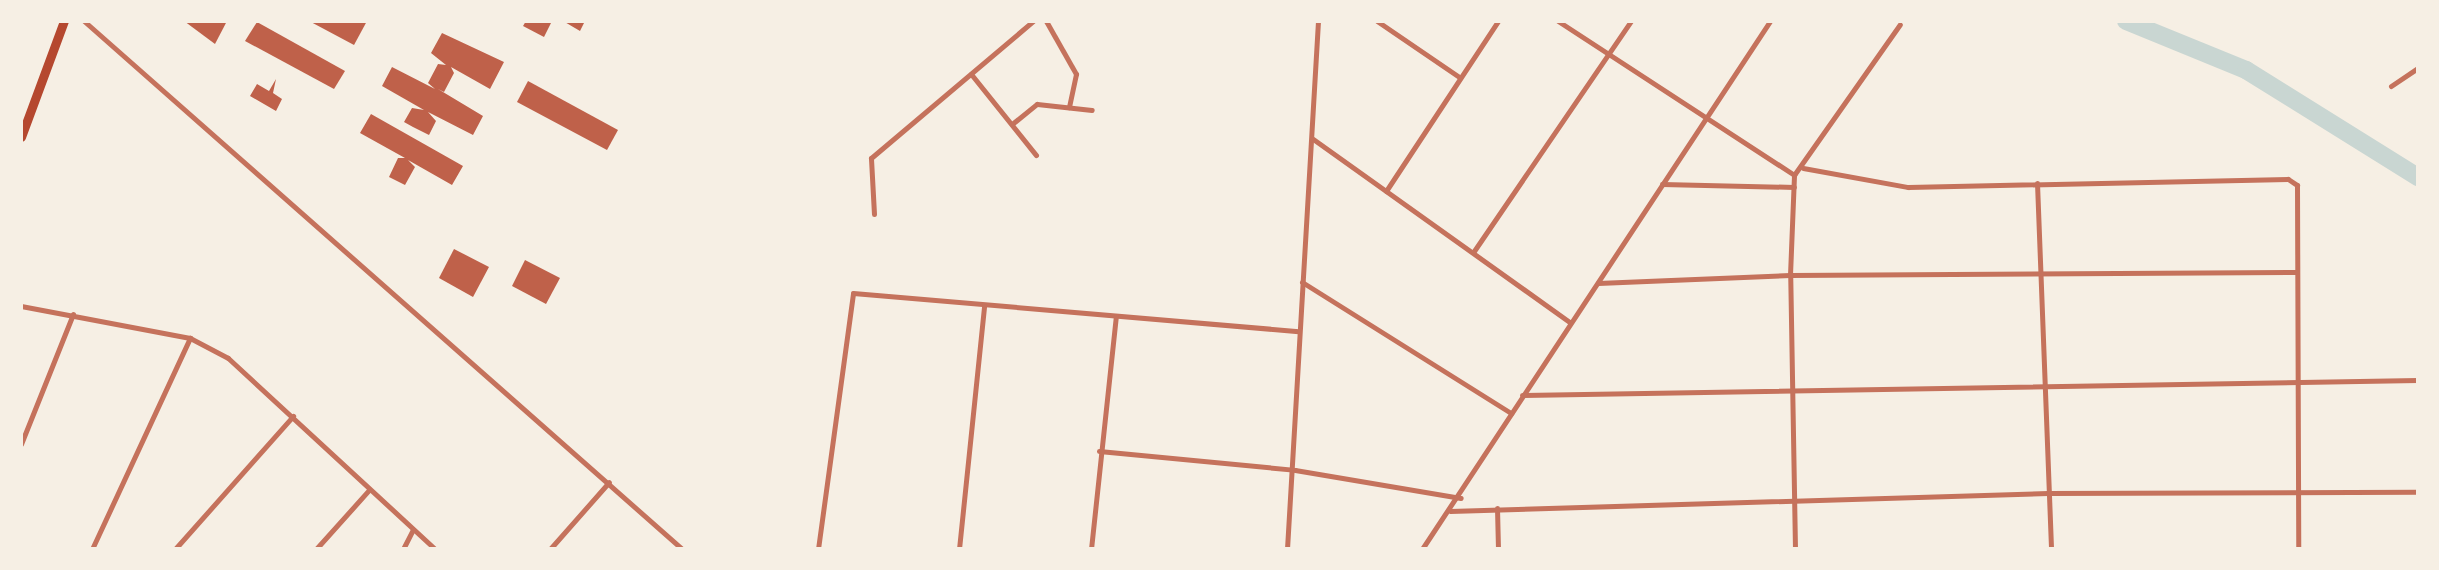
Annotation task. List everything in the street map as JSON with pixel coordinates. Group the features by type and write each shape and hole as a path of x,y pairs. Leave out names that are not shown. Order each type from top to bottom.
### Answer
{"main road":[{"path":"21,137 25,117 64,21"}],"street":[{"path":"84,21 682,549"},
{"path":"874,214 871,158 1033,21"},
{"path":"1046,21 1076,74 1069,107"},
{"path":"1287,549 1295,470 1298,331 1313,139 1318,21"},
{"path":"1377,21 1459,77"},
{"path":"1386,191 1498,21"},
{"path":"1558,21 1705,121 1794,175"},
{"path":"1474,251 1631,21"},
{"path":"1422,549 1461,498 1522,395 1770,21"},
{"path":"1794,175 1803,168 1900,24"},
{"path":"2391,86 2418,68"},
{"path":"971,74 1036,155"},
{"path":"1012,124 1037,104 1092,110"},
{"path":"1313,139 1474,251 1570,322"},
{"path":"1803,168 1908,187 2288,179 2297,185 2295,382 2298,549"},
{"path":"1794,175 1790,275 1795,549"},
{"path":"2037,183 2048,385 2051,549"},
{"path":"1662,184 1794,187"},
{"path":"1598,283 1790,275 2296,272"},
{"path":"1302,282 1511,413"},
{"path":"818,549 850,296 861,292 984,306 1298,331"},
{"path":"21,306 190,338 228,358 368,491 435,549"},
{"path":"959,549 984,306"},
{"path":"21,444 73,314"},
{"path":"1091,549 1099,451 1116,316"},
{"path":"92,549 190,338"},
{"path":"1522,395 2418,380"},
{"path":"175,549 292,416"},
{"path":"1099,451 1295,470 1461,498"},
{"path":"550,549 609,482"},
{"path":"316,549 368,491"},
{"path":"1450,511 1497,508 1794,505 2048,493 2418,492"},
{"path":"1497,508 1498,549"},
{"path":"403,549 413,529"}],"building":[{"path":"184,21 227,21 215,44"},
{"path":"309,21 367,21 354,45"},
{"path":"526,21 552,21 544,37 523,26"},
{"path":"563,21 585,21 580,31"},
{"path":"257,22 345,71 334,89 245,41"},
{"path":"442,33 504,62 490,89 451,67 454,73 444,92 438,89 483,116 473,135 428,112 436,121 429,135 413,127 404,122 412,108 424,110 382,86 392,67 435,89 428,83 438,64 446,65 431,53"},
{"path":"276,79 273,93 282,99 276,111 250,96 257,84 269,91"},
{"path":"528,81 618,130 607,150 517,102"},
{"path":"371,114 463,166 452,185 408,160 415,167 405,185 389,177 398,158 405,158 360,133"},
{"path":"454,249 489,267 473,297 439,278"},
{"path":"525,260 560,278 546,304 512,286"}],"waterway":[{"path":"2126,21 2246,70 2418,177"}]}
